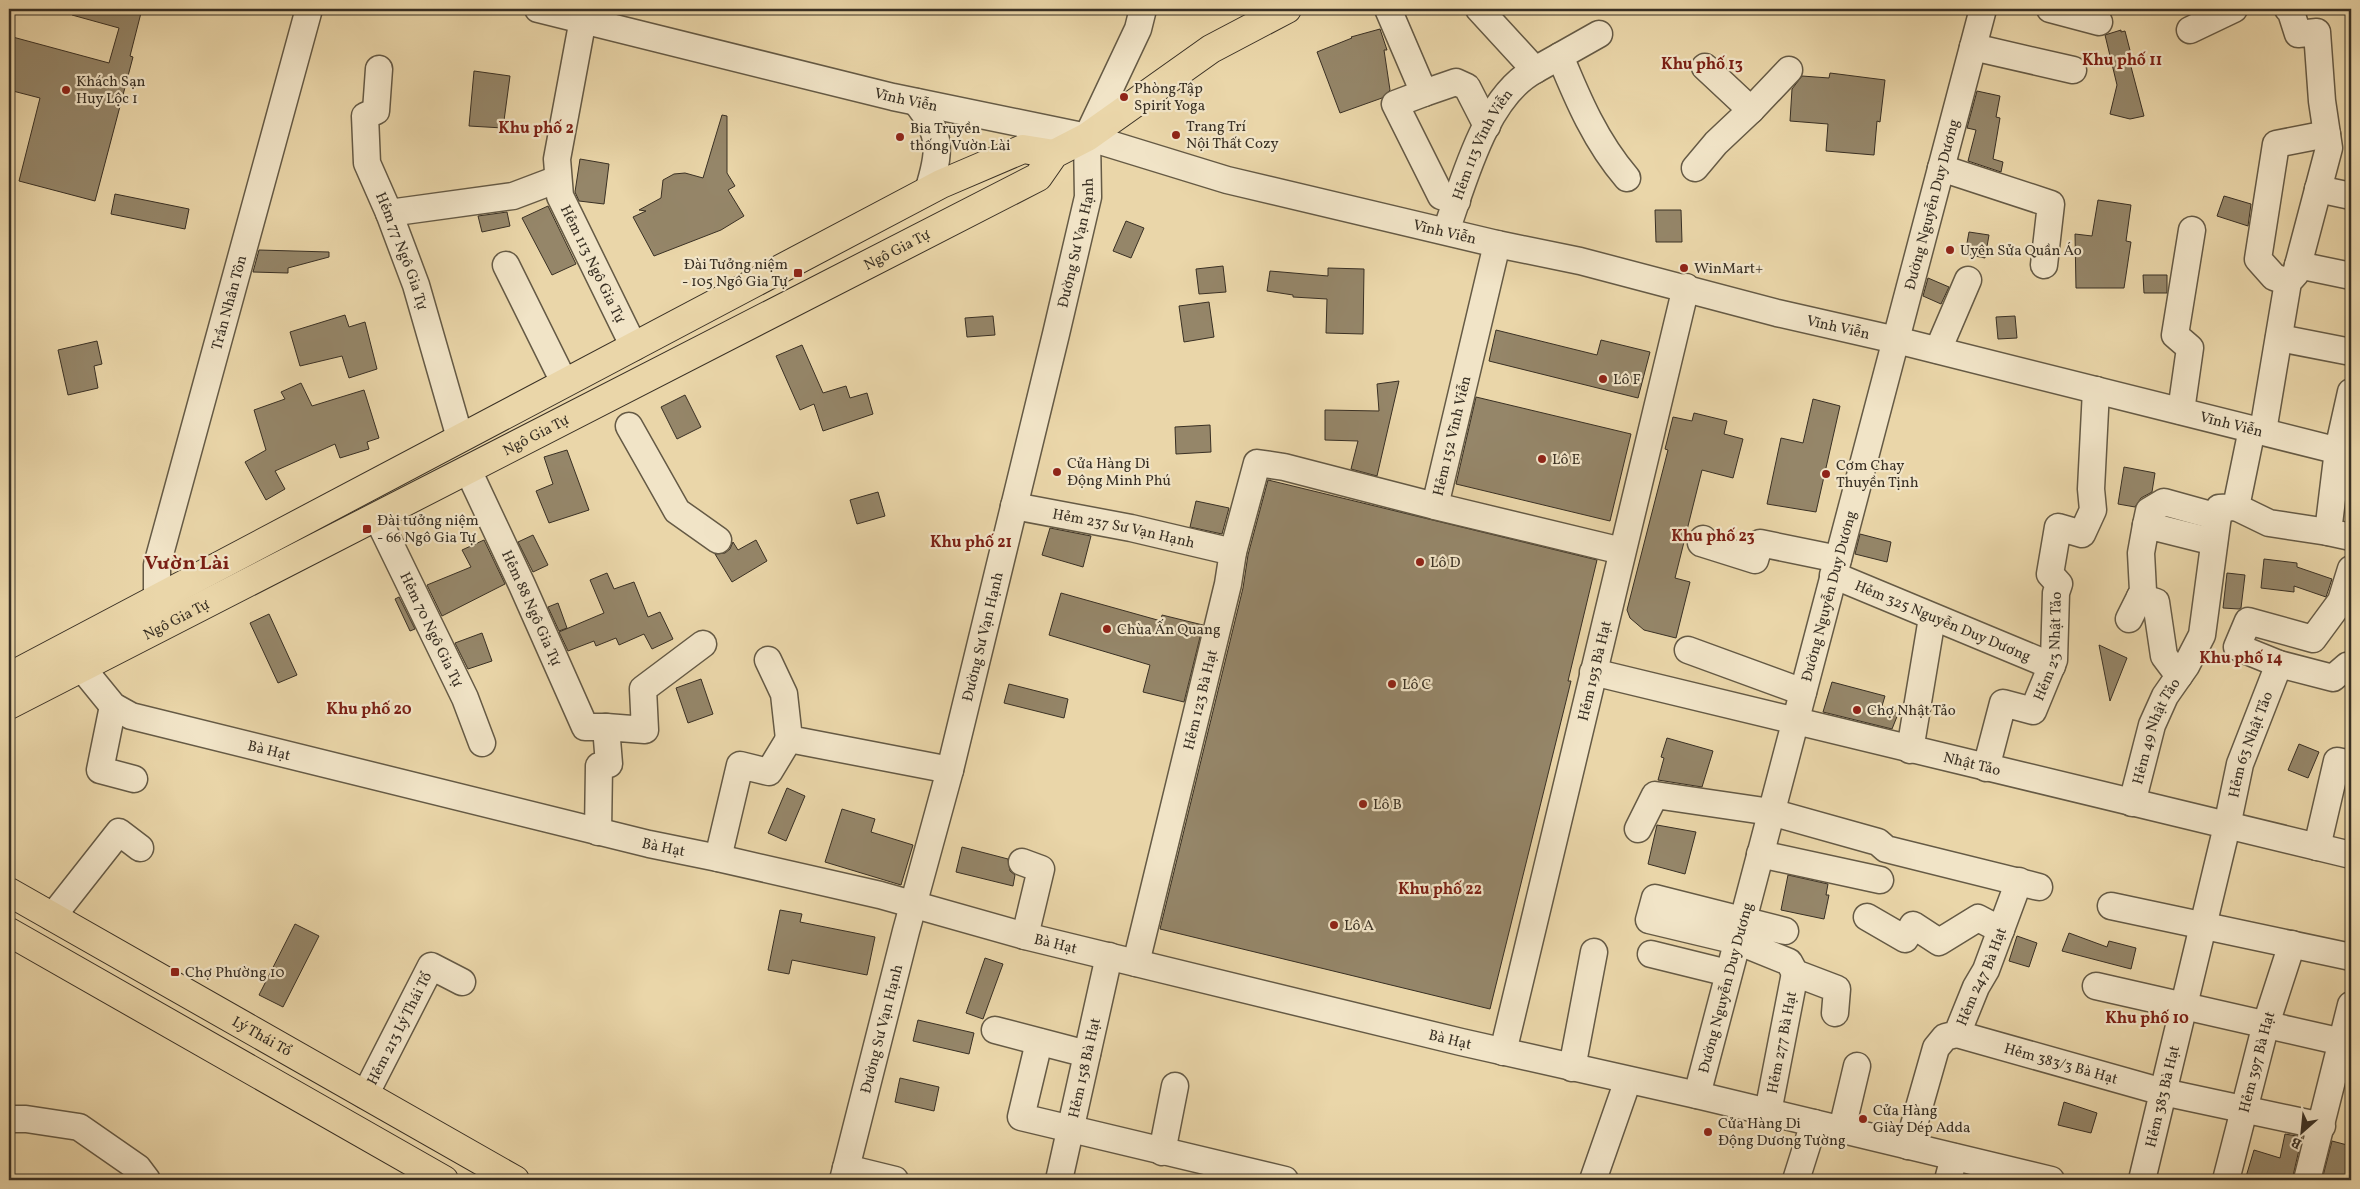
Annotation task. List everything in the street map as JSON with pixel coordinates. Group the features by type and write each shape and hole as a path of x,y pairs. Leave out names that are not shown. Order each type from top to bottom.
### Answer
{"main road":[{"name":"Ngô Gia Tự","path":"9,705 1038,177 1054,154 1087,137 1211,49 1287,9"},
{"name":"Ngô Gia Tự","path":"9,678 564,382 634,348 928,192 1023,149 1054,154"},
{"name":"Lý Thái Tổ","path":"9,892 515,1180"},
{"path":"9,932 444,1180"}],"street":[{"name":"Trần Nhân Tôn","path":"157,598 157,565 309,9"},
{"name":"Vĩnh Viễn","path":"538,9 916,102 1087,137 1227,180 1497,244 1580,261 1778,312 2345,452"},
{"name":"Đường Sư Vạn Hạnh","path":"844,1174 950,770 1088,197 1087,137 1138,29 1142,9"},
{"path":"1388,9 1424,93"},
{"path":"1479,9 1535,70"},
{"name":"Đường Nguyễn Duy Dương","path":"1697,1095 1982,9"},
{"path":"2050,9 2099,22"},
{"path":"2190,30 2234,9"},
{"path":"2223,522 2258,430 2293,274 2329,148 2322,101 2317,32 2298,34 2290,9 2288,9"},
{"name":"Hẻm 113 Ngô Gia Tự","path":"583,19 557,159 560,196 634,348"},
{"name":"Hẻm 113 Vĩnh Viễn","path":"1446,231 1471,158 1494,113 1521,78 1599,34"},
{"path":"1972,47 2073,70"},
{"path":"1560,56 1583,112 1608,156 1627,178"},
{"path":"1705,67 1751,110"},
{"name":"Hẻm 77 Ngô Gia Tự","path":"380,69 376,111 365,116 367,162 389,213 416,285 460,438"},
{"path":"1695,168 1789,70"},
{"path":"1457,201 1441,196 1395,104 1456,82 1467,88 1487,126"},
{"path":"916,102 926,115 936,136 936,162 928,192"},
{"path":"2327,134 2276,144 2258,259 2274,277 2293,274 2351,276"},
{"path":"1941,168 2050,204 2044,265"},
{"path":"389,213 513,196 558,179"},
{"path":"2318,189 2351,196"},
{"path":"2181,411 2190,348 2175,335 2192,230"},
{"name":"Hẻm 152 Vĩnh Viễn","path":"1284,467 1435,506 1497,244"},
{"path":"506,265 564,382"},
{"path":"1938,350 1968,280"},
{"name":"Hẻm 193 Bà Hạt","path":"1503,1052 1686,287"},
{"path":"2279,338 2351,352"},
{"name":"Hẻm 23 Nhật Tảo","path":"1986,768 2003,703 2033,711 2054,660 2056,592 2059,584 2050,574 2058,527 2082,534 2093,510 2091,489 2096,390"},
{"path":"2179,676 2164,656 2155,608 2156,602 2135,608 2143,591 2141,553 2149,512 2164,502 2223,522 2269,523 2339,534 2351,392"},
{"path":"629,426 677,511 718,540"},
{"name":"Hẻm 123 Bà Hạt","path":"1136,963 1228,584 1233,552 1257,463 1284,467"},
{"name":"Hẻm 88 Ngô Gia Tự","path":"468,470 585,727 606,728"},
{"name":"Hẻm 237 Sư Vạn Hạnh","path":"1014,506 1131,528 1233,552"},
{"path":"1435,506 1622,551"},
{"name":"Hẻm 70 Ngô Gia Tự","path":"377,517 464,698 482,743"},
{"name":"Hẻm 49 Nhật Tảo","path":"2132,803 2152,725 2165,696 2179,676 2202,635 2223,522"},
{"name":"Hẻm 325 Nguyễn Duy Dương","path":"1703,539 1701,543 1755,560 1760,543 1836,567 1932,618 2052,666"},
{"path":"2351,568 2346,601 2313,638 2248,621 2237,647 2279,664 2333,678 2347,666 2351,668"},
{"path":"1910,750 1932,618"},
{"path":"598,832 599,766 609,764 606,728 645,730 643,689 703,644"},
{"path":"1688,650 1802,692"},
{"path":"718,858 740,765 769,772 789,739 784,694 768,660"},
{"name":"Hẻm 63 Nhật Tảo","path":"2204,925 2240,764 2279,664"},
{"name":"Bà Hạt","path":"82,668 113,706 131,716 598,832 880,895 1025,936 1503,1052 1842,1129 1908,1146 1951,1168 2051,1180"},
{"name":"Nhật Tảo","path":"1593,672 2351,855"},
{"path":"113,706 100,770 134,779"},
{"path":"789,739 950,770"},
{"path":"2317,848 2344,762"},
{"path":"1638,829 1655,795 1771,812 1878,842 1886,849 1895,851 1880,880 1864,924 1905,940 1913,925 1939,942 1978,918 2001,930"},
{"path":"52,917 119,832 140,848"},
{"name":"Hẻm 247 Bà Hạt","path":"1895,851 2029,884 2001,930 1986,970 1976,987 1957,1034 1945,1037 1936,1048 1908,1146"},
{"path":"1760,854 1880,880"},
{"path":"1022,862 1042,869 1025,936"},
{"path":"1652,909 1655,898 1740,930 1789,962 1795,973 1837,989 1835,1013"},
{"path":"2111,906 2351,957"},
{"name":"Hẻm 383 Bà Hạt","path":"2142,1180 2204,925"},
{"path":"1740,930 1785,931"},
{"name":"Hẻm 397 Bà Hạt","path":"2226,1180 2266,1024 2292,944"},
{"path":"1572,1068 1594,952"},
{"path":"1652,954 1728,973"},
{"name":"Hẻm 158 Bà Hạt","path":"1059,1180 1110,956"},
{"name":"Hẻm 213 Lý Thái Tổ","path":"365,1095 432,966 462,982"},
{"name":"Hẻm 277 Bà Hạt","path":"1768,1112 1795,973"},
{"path":"2096,986 2347,1042"},
{"path":"2307,1180 2347,1042 2351,1005"},
{"path":"995,1030 1087,1054"},
{"name":"Hẻm 383/3 Bà Hạt","path":"1957,1034 2163,1092 2322,1126"},
{"path":"1039,1042 1021,1117 1070,1131 1254,1176 1285,1180"},
{"path":"1842,1129 1857,1066"},
{"path":"1592,1180 1628,1080"},
{"path":"1162,1152 1175,1086"},
{"path":"9,1120 26,1119 79,1127 138,1168 147,1180"},
{"path":"1796,1180 1814,1123"},
{"path":"844,1174 895,1180"}],"building":[{"path":"72,9 142,9 130,56 133,57 95,201 19,181 40,98 9,90 9,36 109,63 119,28 72,15"},
{"path":"1380,29 1387,50 1384,50 1390,90 1382,98 1340,113 1317,52 1351,37"},
{"path":"2121,30 2121,32 2125,31 2133,62 2130,63 2144,116 2130,119 2110,114 2117,85 2105,35"},
{"path":"474,71 510,76 503,128 469,126"},
{"path":"1830,73 1885,80 1880,122 1877,121 1874,155 1826,151 1828,124 1790,121 1792,89 1802,76 1829,78"},
{"path":"1977,91 2000,96 1996,117 2000,118 1993,159 2003,162 2001,172 1968,161 1976,130 1967,128"},
{"path":"722,115 727,116 727,173 735,186 728,190 744,216 721,230 654,256 633,217 646,211 639,210 661,198 663,180 674,174 685,173 703,178"},
{"path":"580,159 609,164 604,204 579,201 575,192"},
{"path":"115,194 189,209 185,229 111,214"},
{"path":"2224,196 2251,204 2248,226 2217,216"},
{"path":"2098,200 2131,205 2126,241 2131,242 2124,288 2076,288 2075,234 2092,236"},
{"path":"548,206 576,264 552,275 522,218"},
{"path":"1655,210 1681,210 1682,242 1656,242"},
{"path":"507,212 510,226 482,232 478,216"},
{"path":"1126,221 1144,228 1131,258 1113,251"},
{"path":"1969,232 1989,235 1985,258 1965,254"},
{"path":"259,250 329,252 329,257 288,268 288,273 253,272"},
{"path":"1223,266 1226,292 1199,294 1196,269"},
{"path":"1328,268 1364,269 1363,334 1326,333 1327,299 1293,297 1293,295 1267,291 1270,271 1328,276"},
{"path":"2143,275 2167,275 2167,293 2144,293"},
{"path":"1928,278 1949,287 1941,304 1923,296"},
{"path":"1209,302 1214,337 1184,342 1179,306"},
{"path":"345,315 349,327 365,322 377,369 349,378 342,356 300,366 290,332"},
{"path":"993,316 995,335 967,337 965,318"},
{"path":"2015,316 2017,338 1998,339 1996,317"},
{"name":"Lô F","path":"1496,330 1597,355 1601,340 1650,352 1638,398 1489,361"},
{"path":"97,341 102,364 94,366 98,388 68,395 58,350"},
{"path":"802,345 823,393 846,386 850,398 867,393 873,414 823,431 814,404 800,410 776,356"},
{"path":"1399,381 1377,476 1351,469 1358,441 1325,440 1325,410 1379,411 1377,384"},
{"path":"301,383 312,406 364,390 379,438 367,442 369,449 340,458 335,444 275,471 285,489 266,500 245,462 266,450 254,410 285,399 281,392"},
{"path":"685,395 701,427 677,439 661,407"},
{"name":"Lô E","path":"1476,397 1631,434 1610,521 1456,484"},
{"path":"1813,399 1840,406 1816,512 1767,504 1781,438 1803,443"},
{"path":"1694,413 1727,421 1724,434 1743,439 1733,478 1702,470 1675,578 1690,582 1676,638 1644,630 1630,618 1627,610 1668,450 1665,449 1673,417 1692,421"},
{"path":"1210,425 1211,452 1176,454 1175,427"},
{"path":"567,450 589,510 549,523 536,491 553,484 544,457"},
{"path":"2124,467 2155,473 2152,492 2141,498 2135,507 2118,504"},
{"path":"1268,480 1597,560 1568,681 1571,681 1490,1009 1160,929 1243,588 1248,555"},
{"path":"878,492 885,516 857,524 850,500"},
{"path":"1196,501 1229,508 1222,534 1190,527"},
{"path":"1050,528 1091,536 1083,567 1042,555"},
{"path":"1860,534 1891,542 1887,562 1855,554"},
{"path":"533,535 548,565 533,572 518,542"},
{"path":"484,540 505,584 442,616 427,585 471,567 462,550"},
{"path":"756,540 767,561 732,582 715,554 725,553 730,549 733,542 738,550"},
{"path":"2264,559 2297,563 2297,567 2332,579 2326,597 2294,586 2294,592 2261,588"},
{"path":"607,573 614,589 634,582 648,617 660,612 673,639 652,649 644,634 619,645 616,638 596,646 594,641 568,651 559,632 604,613 590,580"},
{"path":"2227,573 2245,575 2241,608 2239,609 2223,608"},
{"path":"1061,593 1161,621 1162,615 1203,625 1184,702 1143,692 1150,665 1049,635"},
{"path":"399,597 415,629 410,631 395,599"},
{"path":"558,603 567,628 559,631 548,607"},
{"path":"269,614 297,675 278,683 250,623"},
{"path":"482,633 492,661 468,669 455,643"},
{"path":"2099,645 2127,658 2110,701"},
{"path":"701,679 713,714 688,723 676,688"},
{"name":"Chợ Nhật Tảo","path":"1832,682 1885,696 1882,706 1898,714 1892,729 1823,712"},
{"path":"1009,684 1068,699 1064,718 1004,703"},
{"path":"1667,738 1713,751 1702,787 1658,780 1664,758 1661,757"},
{"path":"2299,744 2319,752 2308,778 2288,770"},
{"path":"787,788 805,796 786,841 768,833"},
{"path":"842,809 875,819 871,832 913,845 901,885 825,862"},
{"path":"1657,825 1696,832 1685,874 1648,864"},
{"path":"962,847 1008,859 1010,871 1015,875 1013,886 956,872"},
{"path":"1788,875 1828,884 1826,895 1829,895 1824,919 1781,910"},
{"path":"780,910 802,914 800,922 875,937 867,975 792,960 789,974 768,970"},
{"path":"295,924 319,936 283,1007 259,995"},
{"path":"2069,933 2107,947 2109,941 2136,948 2131,969 2062,951"},
{"path":"2017,936 2037,943 2029,967 2009,961"},
{"path":"985,958 1003,964 983,1019 966,1013"},
{"path":"918,1020 974,1033 969,1054 913,1041"},
{"path":"900,1078 939,1087 934,1111 895,1102"},
{"path":"2064,1102 2097,1113 2091,1133 2058,1125"},
{"path":"2285,1134 2302,1137 2292,1180 2245,1180 2254,1150 2280,1158"},
{"path":"2332,1141 2351,1146 2345,1180 2322,1180"}],"place":[{"name":"Khách Sạn Huy Lộc 1","path":"66,90"},
{"name":"Phòng Tập Spirit Yoga","path":"1124,97"},
{"name":"Trang Trí Nội Thất Cozy","path":"1176,135"},
{"name":"Bia Truyền thống Vườn Lài","path":"900,137"},
{"name":"Uyên Sửa Quần Áo","path":"1950,250"},
{"name":"WinMart+","path":"1684,268"},
{"name":"Đài Tưởng niệm - 105 Ngô Gia Tự","path":"798,273"},
{"name":"Lô F","path":"1603,379"},
{"name":"Lô E","path":"1542,459"},
{"name":"Cửa Hàng Di Động Minh Phú","path":"1057,472"},
{"name":"Cơm Chay Thuyền Tịnh","path":"1826,474"},
{"name":"Đài tưởng niệm - 66 Ngô Gia Tự","path":"367,529"},
{"name":"Lô D","path":"1420,562"},
{"name":"Chùa Ấn Quang","path":"1107,629"},
{"name":"Lô C","path":"1392,684"},
{"name":"Chợ Nhật Tảo","path":"1857,710"},
{"name":"Lô B","path":"1363,804"},
{"name":"Lô A","path":"1334,925"},
{"name":"Chợ Phường 10","path":"175,972"},
{"name":"Cửa Hàng Giày Dép Adda","path":"1863,1119"},
{"name":"Cửa Hàng Di Động Dương Tường","path":"1708,1132"}],"district":[{"name":"Khu phố 11","path":"2122,59"},
{"name":"Khu phố 13","path":"1702,63"},
{"name":"Khu phố 2","path":"536,127"},
{"name":"Khu phố 23","path":"1713,535"},
{"name":"Khu phố 21","path":"971,541"},
{"name":"Vườn Lài","path":"187,562"},
{"name":"Khu phố 14","path":"2241,657"},
{"name":"Khu phố 20","path":"369,708"},
{"name":"Khu phố 22","path":"1440,888"},
{"name":"Khu phố 10","path":"2147,1017"}]}
